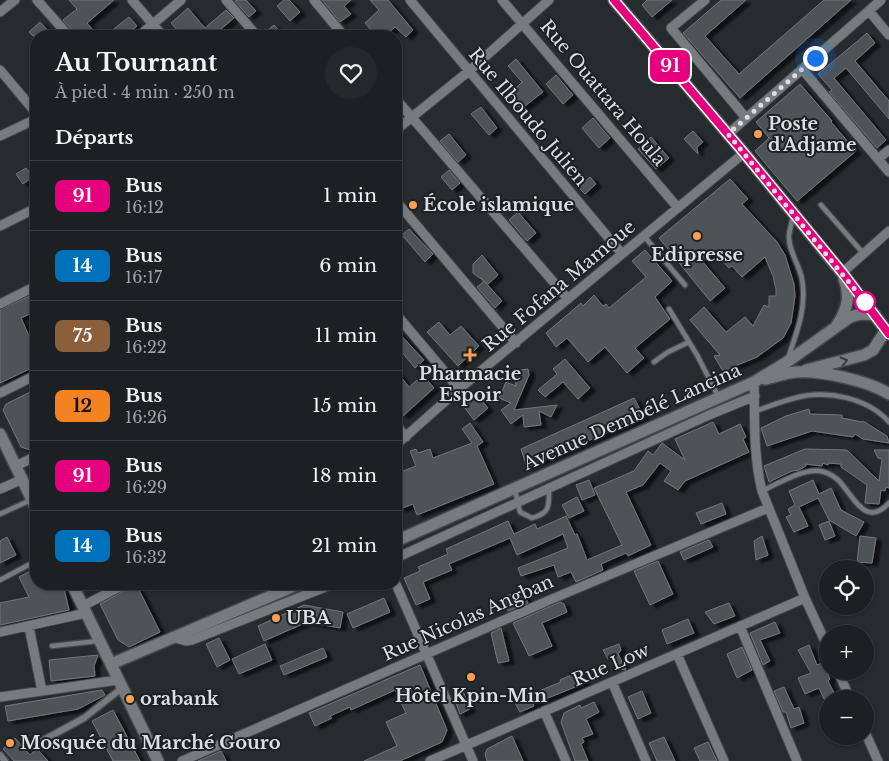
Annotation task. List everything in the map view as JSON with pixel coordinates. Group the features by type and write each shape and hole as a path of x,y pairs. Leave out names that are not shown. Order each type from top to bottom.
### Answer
{"street":[{"path":"0,12 15,0"},
{"path":"37,0 63,30"},
{"path":"132,0 158,30"},
{"path":"146,30 181,0"},
{"path":"226,0 252,30"},
{"path":"314,0 339,30"},
{"name":"Rue Ilboudo Julien","path":"410,0 622,254"},
{"name":"Rue Ouattara Houla","path":"502,0 678,208"},
{"path":"402,125 469,71 549,0"},
{"path":"614,0 744,153 884,325 879,343 864,356 754,382 758,473 762,491 819,628"},
{"path":"706,0 671,28 746,118"},
{"path":"728,134 882,0"},
{"path":"869,11 889,35"},
{"path":"802,69 889,172"},
{"path":"0,70 30,106"},
{"path":"402,105 568,299"},
{"path":"0,136 30,122"},
{"path":"878,159 889,150"},
{"name":"Rue Fofana Mamoue","path":"402,440 459,389 744,153"},
{"path":"402,208 516,343"},
{"path":"0,226 30,211"},
{"path":"842,272 889,231"},
{"path":"834,329 844,316 848,295 842,272"},
{"path":"0,304 30,289"},
{"name":"Avenue Dembélé Lancina","path":"402,538 754,382 787,362 850,317 861,314 884,325"},
{"path":"402,321 459,389"},
{"path":"797,372 863,382 889,394"},
{"path":"0,393 30,378"},
{"path":"402,555 755,396"},
{"path":"402,432 406,437"},
{"path":"0,434 30,495"},
{"path":"16,466 30,459"},
{"path":"0,489 23,479"},
{"name":"Rue Nicolas Angban","path":"182,761 426,654 768,508"},
{"path":"75,590 158,761"},
{"path":"0,632 29,627 85,610 116,590"},
{"path":"111,664 284,590"},
{"path":"171,637 192,640 318,590"},
{"path":"399,590 473,761"},
{"name":"Rue Low","path":"430,761 805,598"},
{"path":"740,626 797,761"},
{"path":"29,627 42,691"},
{"path":"678,654 724,761"},
{"path":"612,682 646,761"},
{"path":"0,698 42,691 120,684"},
{"path":"40,742 84,718 120,684"},
{"path":"544,711 566,761"},
{"path":"871,745 878,761"},
{"path":"0,755 5,761"}],"lane":[{"path":"821,205 864,253"},
{"path":"787,362 801,322 803,301 802,279 793,254 789,235 794,214"},
{"path":"644,236 685,285"},
{"path":"669,309 719,397"},
{"path":"654,362 668,352 689,342"},
{"path":"755,411 797,397 820,395 844,398 864,404 883,415 889,422"},
{"path":"762,491 808,471 818,470 829,473 838,480 861,508 871,513 884,509 889,503"},
{"path":"514,488 520,512 532,518 547,511 549,506 549,488"},
{"path":"0,514 30,505"},
{"path":"0,580 30,564"},
{"path":"52,646 100,640"}],"building":[{"path":"69,0 114,0 87,23 93,30 72,30 63,20 77,9"},
{"path":"246,0 256,11 249,17 235,1"},
{"path":"284,0 289,0 300,12 290,21 277,6"},
{"path":"322,0 351,0 344,6 351,14 340,22"},
{"path":"370,0 388,0 413,30 406,37 402,33 402,30 395,27 391,30 371,30 365,23 379,10"},
{"path":"647,0 672,0 652,17 642,5"},
{"path":"721,0 746,0 705,36 739,74 824,0 851,0 740,98 683,33"},
{"path":"188,8 205,28 226,10 234,18 220,30 177,30 171,23"},
{"path":"129,17 137,26 133,30 113,30"},
{"path":"40,22 47,30 31,30"},
{"path":"274,25 279,30 268,30"},
{"path":"867,33 875,43 855,61 889,101 889,119 846,68 834,78 886,140 877,148 829,92 832,90 818,74"},
{"path":"516,59 543,92 521,109 509,95 522,82 508,66"},
{"path":"556,75 573,95 563,104 546,84"},
{"path":"800,84 856,151 797,201 755,151 769,138 756,122"},
{"path":"481,107 497,128 489,135 471,114"},
{"path":"593,118 610,138 599,148 582,128"},
{"path":"693,131 703,142 697,147 698,154 684,139"},
{"path":"449,134 466,155 458,162 440,141"},
{"path":"651,137 669,158 656,169 638,149"},
{"path":"26,168 30,173 30,179 23,184 16,174"},
{"path":"449,170 460,183 452,190 441,177"},
{"path":"590,177 596,184 585,194 578,187"},
{"path":"730,179 748,199 742,204 777,242 785,255 794,284 795,296 791,323 783,338 757,357 723,371 714,356 720,355 690,320 704,307 726,332 745,317 753,326 764,305 769,307 769,296 776,296 773,276 765,257 742,277 732,266 729,268 714,251 702,261 725,288 710,301 659,238"},
{"path":"518,212 536,233 527,241 509,220"},
{"path":"409,229 433,254 425,262 402,235"},
{"path":"645,250 672,281 655,297 670,319 635,348 644,358 627,373 605,347 588,362 567,338 556,347 546,333 581,303 583,306 594,295 603,306 606,304 609,308 646,277 632,261"},
{"path":"482,255 498,275 488,284 473,273 473,264"},
{"path":"484,281 502,301 495,308 477,287"},
{"path":"30,296 30,314 21,318 30,338 30,369 0,383 0,310"},
{"path":"439,322 450,335 461,326 479,346 458,366 427,332"},
{"path":"402,336 424,360 415,368 402,352"},
{"path":"565,359 590,388 578,399 563,382 545,397 538,390 557,374 553,369"},
{"path":"528,369 529,375 514,410 557,405 551,417 539,411 541,425 524,427 523,415 511,424 501,410 511,403 499,398 506,382 516,386 514,371"},
{"path":"423,375 434,388 403,416 402,378 409,387"},
{"path":"30,392 30,450 21,447 3,410 6,404"},
{"path":"477,395 488,408 474,420 464,407"},
{"path":"634,398 644,417 527,467 521,449"},
{"path":"809,409 810,414 842,415 842,418 863,421 887,436 889,443 863,439 855,434 853,437 812,431 767,446 761,428 786,416"},
{"path":"713,422 719,434 740,424 746,437 743,439 749,452 685,481 678,490 664,481 671,471 660,463 643,485 626,492 651,545 628,556 626,553 601,564 603,570 576,582 571,572 558,577 554,565 521,576 518,568 568,548 563,534 517,555 510,538 449,564 452,570 423,582 430,599 416,605 404,578 420,571 418,567 448,554 446,549 508,521 514,534 535,524 537,529 566,516 575,535 577,534 587,560 622,545 594,488 634,471 648,451 653,455 662,443 685,460 675,439"},
{"path":"470,423 483,442 477,446 494,484 417,515 413,504 402,508 402,472 416,466 410,451 416,449 418,453 430,449 433,458 472,443 462,429"},
{"path":"805,449 847,450 879,481 882,459 878,458 874,450 889,450 889,488 886,487 885,491 881,490 879,504 865,503 867,485 841,467 841,464 828,463 828,465 823,463 822,466 805,464 806,466 799,470 792,471 769,482 764,466"},
{"path":"589,480 595,495 582,500 576,485"},
{"path":"813,480 819,494 831,488 841,510 864,522 856,536 829,520 818,498 799,507 808,526 794,532 786,517 791,515 788,509 795,505 789,491"},
{"path":"577,497 584,511 569,518 562,505"},
{"path":"722,503 726,514 701,524 696,513"},
{"path":"829,521 835,536 825,540 819,525"},
{"path":"762,536 768,555 756,560 754,541"},
{"path":"860,536 876,538 872,560 857,560"},
{"path":"7,537 16,555 0,563 0,541"},
{"path":"709,540 713,547 684,560 680,552"},
{"path":"658,561 673,594 650,605 634,571"},
{"path":"30,571 30,590 64,590 69,610 0,625 0,603 29,597 19,577"},
{"path":"125,590 139,590 160,632 129,647 118,640 100,604"},
{"path":"522,590 528,603 508,611 502,598"},
{"path":"384,598 390,612 353,628 347,614"},
{"path":"560,602 564,604 567,612 542,623 552,646 529,656 513,623"},
{"path":"729,603 735,616 714,624 705,612"},
{"path":"304,605 343,612 340,628 307,622 264,641 258,626"},
{"path":"688,619 694,633 667,644 662,630"},
{"path":"775,622 780,633 760,640 770,661 763,665 750,633"},
{"path":"501,628 509,661 498,663 491,633"},
{"path":"219,638 230,660 217,667 206,644"},
{"path":"265,644 272,660 239,674 232,659"},
{"path":"619,644 621,650 618,654 626,669 624,670 617,667 612,657 608,659 603,650"},
{"path":"809,645 817,665 819,664 819,680 829,680 832,690 820,690 819,688 805,694 798,678 811,673 798,650"},
{"path":"742,647 752,670 737,678 727,654"},
{"path":"323,648 327,657 284,675 280,666"},
{"path":"98,655 94,666 95,676 51,681 49,660"},
{"path":"420,665 447,730 442,742 400,761 364,761 397,746 386,722 406,713 395,690 351,710 350,707 330,716 332,718 315,726 309,713"},
{"path":"578,672 585,683 533,704 534,706 520,712 514,701 561,682 560,680"},
{"path":"784,687 794,709 799,707 804,723 791,728 786,712 783,712 774,691"},
{"path":"102,690 105,695 78,709 8,721 5,706"},
{"path":"463,691 470,709 460,714 453,695"},
{"path":"642,691 651,713 638,719 628,697"},
{"path":"594,702 599,712 586,719 593,734 582,738 584,742 581,744 588,761 575,761 561,722 564,713 580,705 581,708"},
{"path":"113,710 140,761 113,761 92,721"},
{"path":"512,736 523,761 487,761 485,754 487,749"},
{"path":"664,737 675,761 657,761 649,743"},
{"path":"15,738 30,755 37,749 48,761 14,761 3,749"},
{"path":"708,742 717,761 700,761 694,748"},
{"path":"221,751 226,761 198,761"}],"bus line":[{"name":"91","path":"614,0 842,272 889,334"}],"place":[{"name":"Poste d'Adjame","path":"758,134"},
{"name":"École islamique","path":"413,205"},
{"name":"Edipresse","path":"697,236"},
{"name":"Pharmacie Espoir","path":"470,355"},
{"name":"UBA","path":"276,618"},
{"name":"Hôtel Kpin-Min","path":"471,677"},
{"name":"orabank","path":"130,699"},
{"name":"Mosquée du Marché Gouro","path":"10,743"}],"route":[{"path":"815,58 728,134 865,302"}]}
